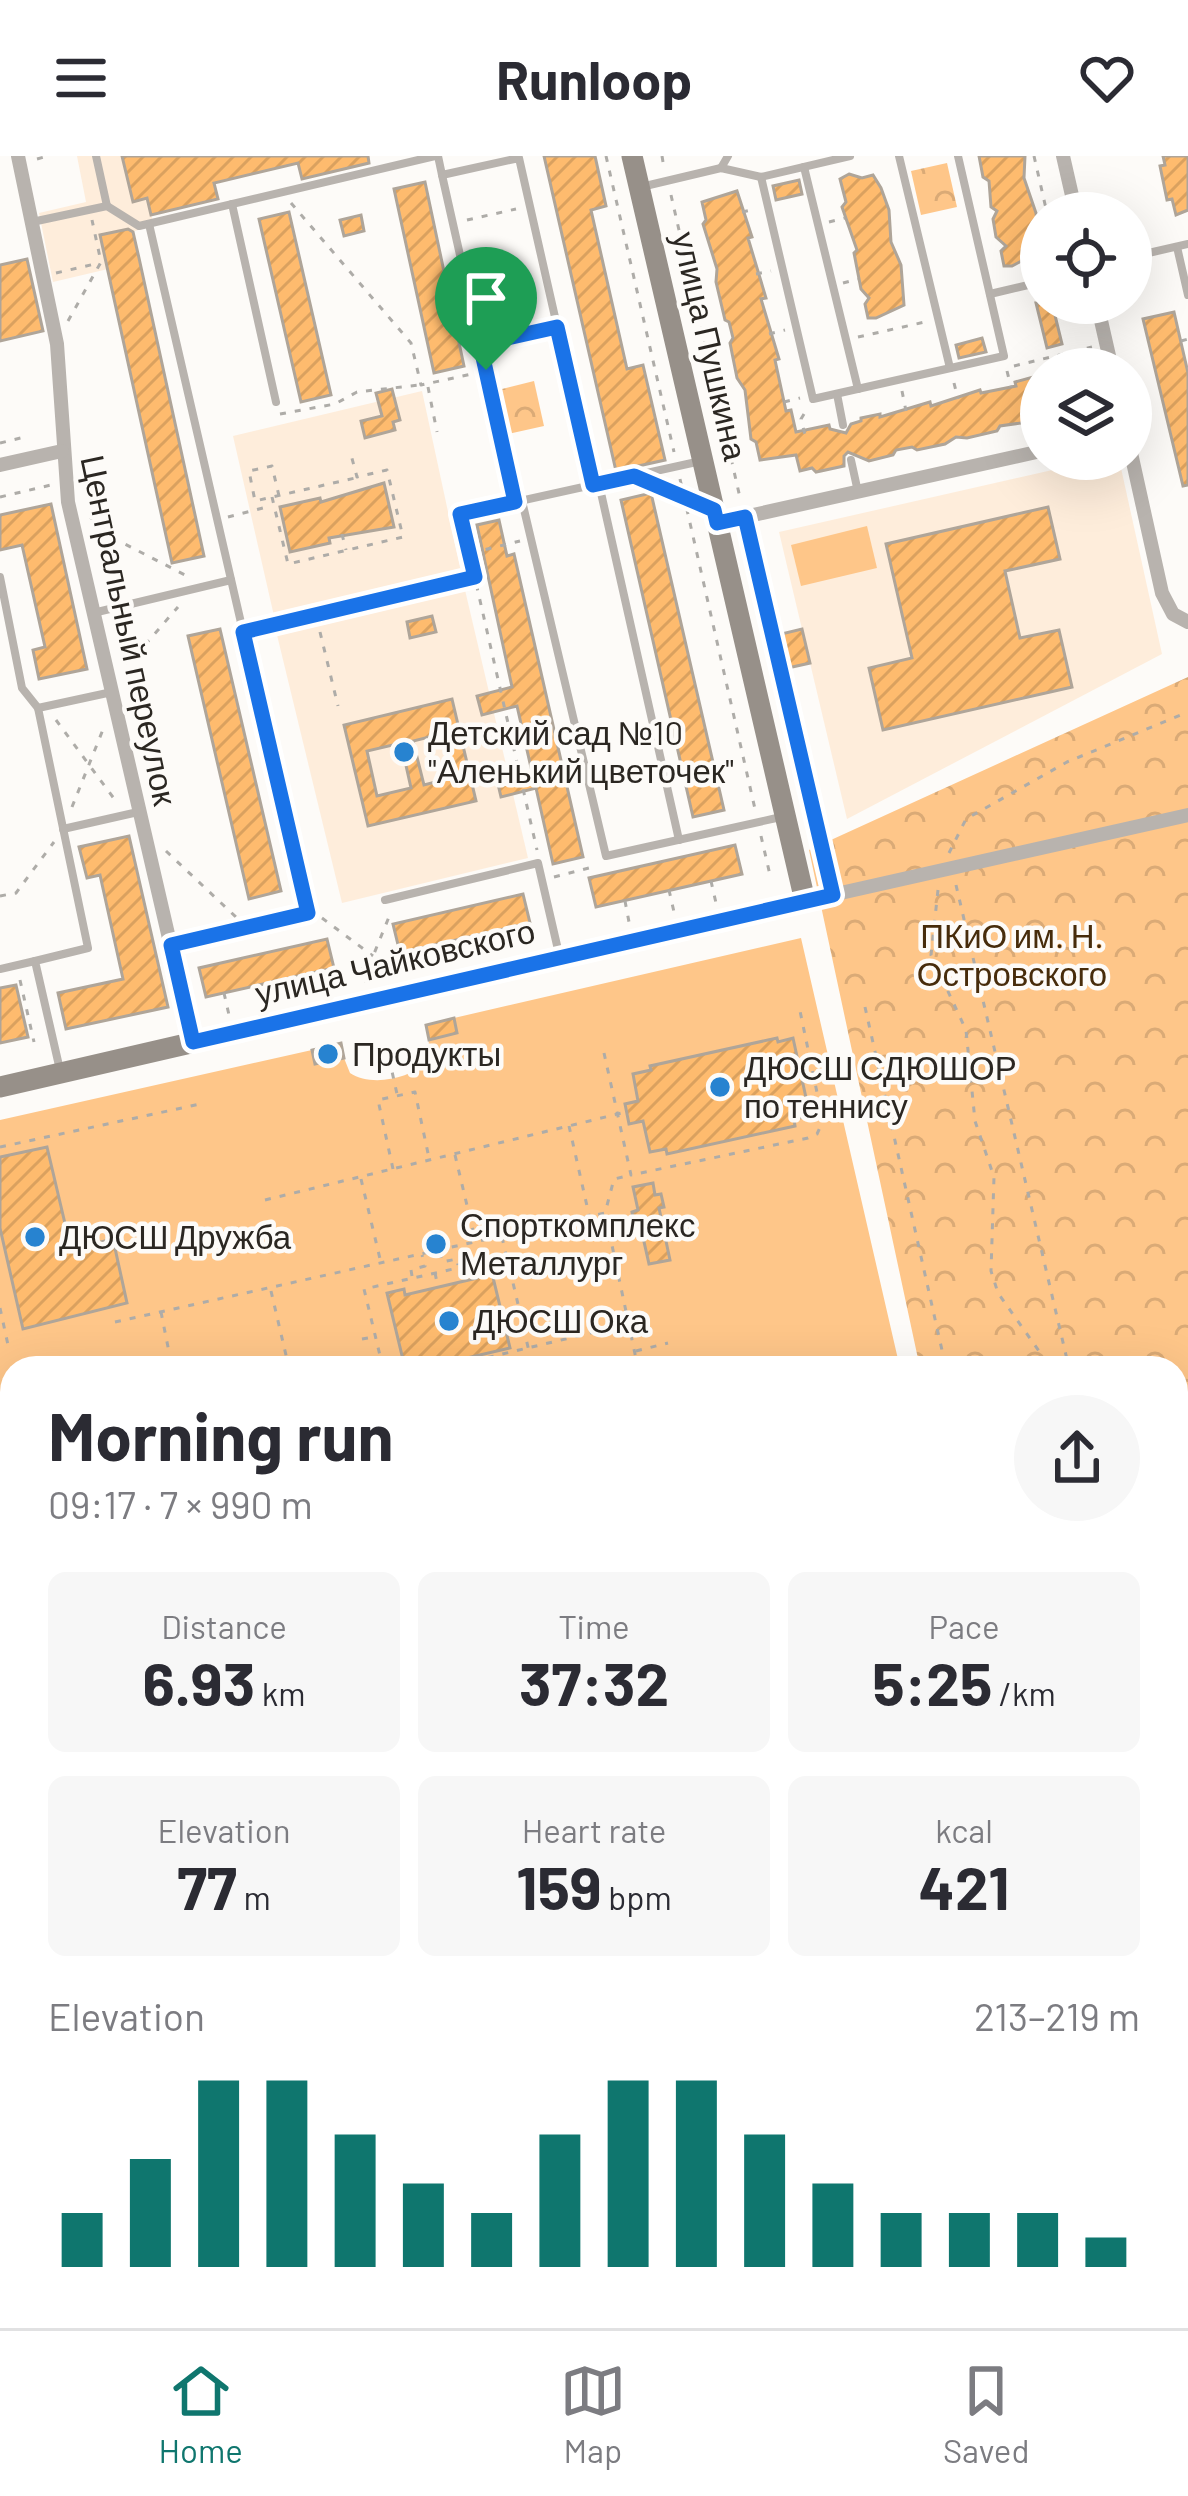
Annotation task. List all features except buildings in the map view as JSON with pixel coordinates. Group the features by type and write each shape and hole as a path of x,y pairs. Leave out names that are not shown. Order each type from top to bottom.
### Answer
{"main road":[{"name":"улица Пушкина","path":"632,156 805,901"},
{"name":"улица Чайковского","path":"0,1087 805,901"}],"street":[{"name":"Центральный переулок","path":"18,156 57,344 67,496 112,692 133,813 144,830 193,1042"},
{"path":"1063,156 1071,192"},
{"path":"0,465 62,451"},
{"path":"716,517 745,517 1020,456"},
{"path":"1137,480 1162,593 1184,621"},
{"path":"805,901 1188,815"}],"lane":[{"path":"95,156 107,206"},
{"path":"32,222 107,206 139,226 436,156 480,344 557,327"},
{"path":"721,168 728,156"},
{"path":"639,188 721,168 760,177 850,156"},
{"path":"899,156 950,368"},
{"path":"760,177 813,400 1004,356 958,156"},
{"path":"442,175 519,158 679,840"},
{"path":"805,167 858,389"},
{"path":"232,204 277,402"},
{"path":"149,224 308,913 171,945"},
{"path":"1152,252 1188,244"},
{"path":"1177,247 1188,295"},
{"path":"990,294 1020,287"},
{"path":"837,394 844,425"},
{"path":"458,514 703,460"},
{"path":"851,460 858,492"},
{"path":"519,501 606,856 785,816"},
{"path":"0,577 22,688 42,707 88,948 0,969"},
{"path":"93,613 231,580"},
{"path":"42,707 112,692"},
{"path":"63,829 133,813"},
{"path":"385,900 538,863 560,958"},
{"path":"35,961 61,1073"}],"path":[{"path":"606,156 770,875"},
{"path":"1034,156 1042,192"},
{"path":"597,166 608,164"},
{"path":"634,476 716,517 742,505 667,181"},
{"path":"282,192 411,343 437,432"},
{"path":"453,223 530,206"},
{"path":"742,212 756,208"},
{"path":"57,344 101,262 89,209"},
{"path":"818,225 845,218"},
{"path":"44,276 101,262"},
{"path":"756,274 771,271"},
{"path":"472,306 548,289"},
{"path":"846,340 938,319"},
{"path":"769,334 785,331"},
{"path":"1181,341 1188,340"},
{"path":"480,344 519,501"},
{"path":"1006,368 1011,387"},
{"path":"277,402 280,416 334,404 357,392 486,370"},
{"path":"953,380 958,399"},
{"path":"902,392 906,411"},
{"path":"784,402 801,398"},
{"path":"804,414 805,434"},
{"path":"0,443 29,436"},
{"path":"350,451 357,477"},
{"path":"272,497 288,564 403,537 387,470 279,496 272,497 256,501 248,471 272,466 279,496"},
{"path":"0,497 50,486"},
{"path":"67,496 119,541 206,586"},
{"path":"217,520 274,506"},
{"path":"458,514 538,863"},
{"path":"745,517 833,895"},
{"path":"342,534 346,550"},
{"path":"470,554 531,539"},
{"path":"243,632 475,577"},
{"path":"440,585 443,595"},
{"path":"106,667 130,662 194,589"},
{"path":"320,632 338,706"},
{"path":"42,707 133,813"},
{"path":"1042,1356 998,1294 991,1271 994,1177 975,1121 966,1030 932,955 946,869 966,819 1066,762 1188,712"},
{"path":"0,896 16,893 63,829 105,725"},
{"path":"144,830 248,928"},
{"path":"542,880 600,865 606,856"},
{"path":"946,869 1066,1356"},
{"path":"369,966 397,897"},
{"path":"308,913 326,920 373,956"},
{"path":"16,965 34,1042"},
{"path":"224,993 233,1033"},
{"path":"866,1007 943,1356"},
{"path":"635,1356 605,1214 614,1179 817,1134 822,1112 800,1011"},
{"path":"604,1052 631,1175"},
{"path":"389,1058 397,1096"},
{"path":"393,1168 378,1100 415,1092 430,1160"},
{"path":"0,1148 205,1103"},
{"path":"265,1200 626,1112"},
{"path":"569,1126 590,1217"},
{"path":"454,1154 476,1243"},
{"path":"361,1176 381,1264"},
{"path":"115,1322 605,1214"},
{"path":"502,1237 530,1356"},
{"path":"440,1251 442,1262 457,1259 459,1267"},
{"path":"412,1278 410,1270 425,1266 422,1255"},
{"path":"380,1356 364,1289 507,1257"},
{"path":"435,1273 438,1287"},
{"path":"270,1289 286,1356"},
{"path":"0,1308 8,1345"},
{"path":"161,1312 169,1352"},
{"path":"495,1356 628,1324"},
{"path":"362,1339 376,1336"},
{"path":"634,1351 668,1342"}],"shaded area":[{"path":"77,156 215,156 141,173 154,226 119,235 125,265 53,282 39,213 86,202"},
{"path":"422,391 461,572 274,616 233,436"},
{"path":"1020,477 1124,480 1162,654 847,819 779,532"},
{"name":"Детский сад №10 \"Аленький цветочек\"","path":"465,590 528,858 342,903 277,635"}],"green space":[{"path":"947,163 957,207 921,215 911,171"},
{"path":"534,381 544,426 504,435 494,391"},
{"path":"867,526 877,568 801,586 791,545"},
{"name":"ПКиО им. Н. Островского","path":"1188,677 1188,1356 917,1356 809,850"},
{"name":"Спорткомплекс Металлург","path":"801,938 897,1356 0,1356 0,1120 312,1050 315,1064 344,1058 350,1073 368,1080 390,1079 427,1062 429,1040 457,1033 454,1018"}],"place":[{"name":"Детский сад №10 \"Аленький цветочек\"","path":"404,752"},
{"name":"Продукты","path":"328,1054"},
{"name":"ДЮСШ СДЮШОР по теннису","path":"720,1087"},
{"name":"ДЮСШ Дружба","path":"35,1237"},
{"name":"Спорткомплекс Металлург","path":"436,1244"},
{"name":"ДЮСШ Ока","path":"449,1321"}],"route":[{"path":"557,327 593,485 634,476 714,510 717,523 745,517 833,895 193,1042 171,945 308,913 243,632 475,577 460,514 515,502 486,370 480,344 557,327"}]}
